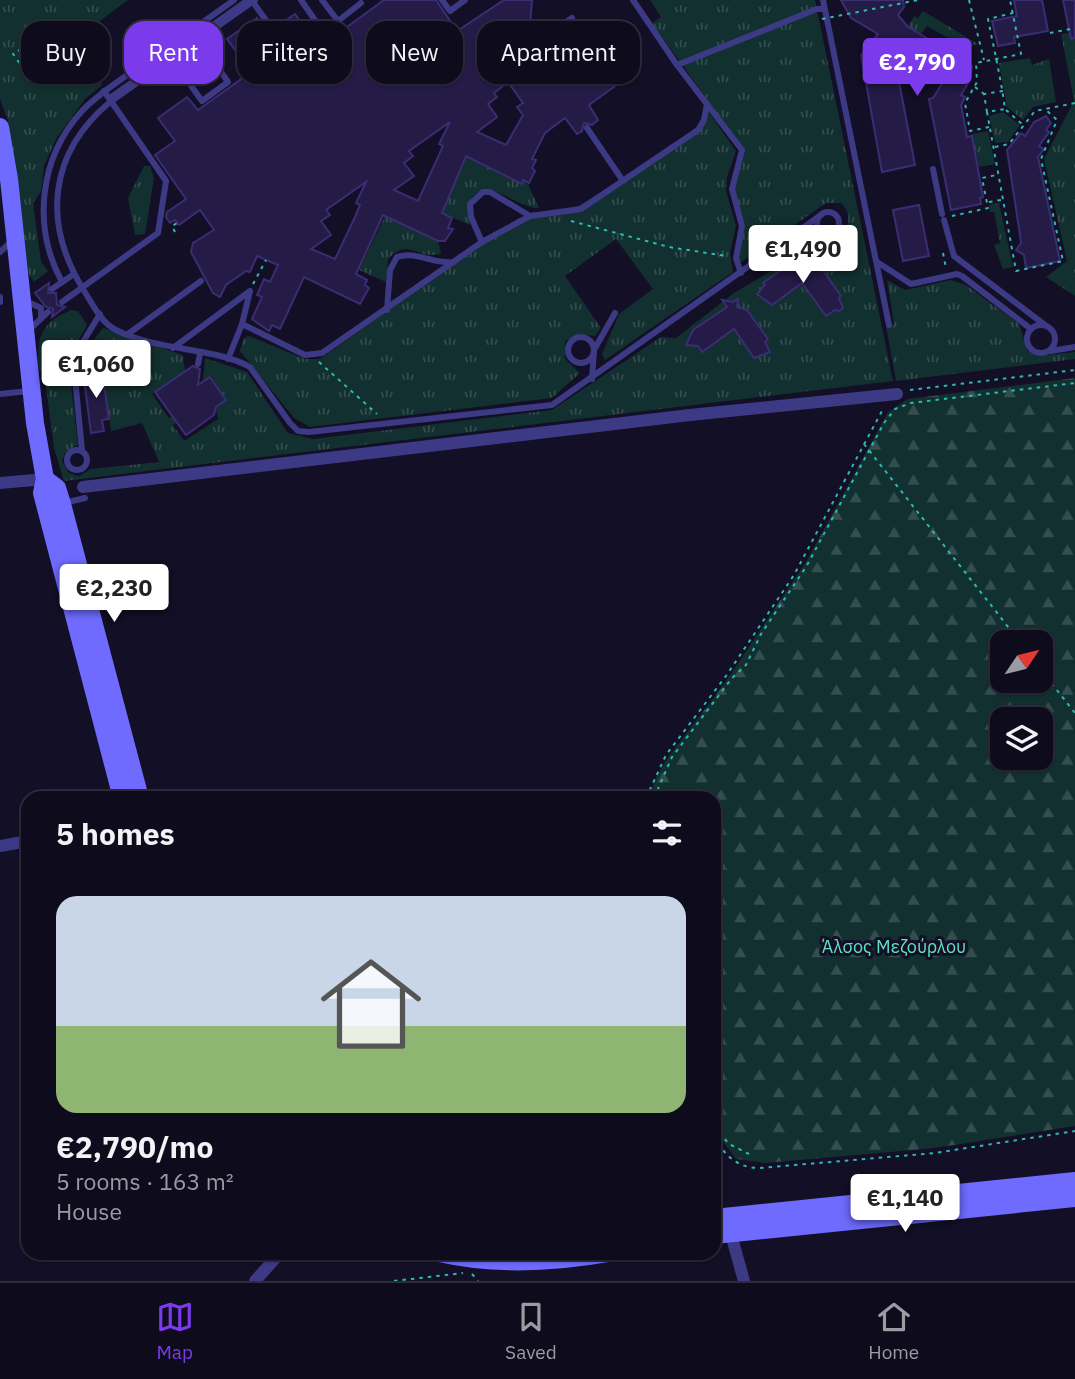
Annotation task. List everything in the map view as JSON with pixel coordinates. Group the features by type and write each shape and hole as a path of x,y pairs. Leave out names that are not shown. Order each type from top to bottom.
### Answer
{"street":[{"path":"0,127 14,238 31,302 26,338 31,391 45,479 43,492 120,791"},
{"path":"84,492 690,415 897,394"},
{"path":"0,483 45,479 57,488 138,791"},
{"path":"0,846 21,843"},
{"path":"721,1225 1075,1181"},
{"path":"721,1225 1075,1198"},
{"path":"721,1225 744,1281"},
{"path":"256,1281 274,1260"},
{"path":"479,1260 522,1263 548,1260"}],"lane":[{"path":"62,282 45,233 45,187 53,158 65,133 82,111 104,92 234,0"},
{"path":"301,0 316,21"},
{"path":"322,0 338,21 361,3"},
{"path":"442,0 450,11 465,0"},
{"path":"633,0 677,65 742,150 732,189 742,226 736,258 741,273"},
{"path":"823,0 890,325"},
{"path":"223,22 252,1"},
{"path":"252,1 266,21"},
{"path":"252,1 111,100 80,134 60,181 57,202 59,230 74,274 107,325 173,348 228,359 250,367 289,424 298,430 309,432 543,407 560,401 821,215"},
{"path":"677,65 817,9 824,9"},
{"path":"568,21 572,18"},
{"path":"190,84 202,101 228,82 223,75"},
{"path":"111,100 135,84"},
{"path":"62,302 158,233 166,181 104,92"},
{"path":"242,324 309,356 322,353 482,242 530,216 581,209 698,130 704,120 707,104"},
{"path":"587,128 624,181"},
{"path":"933,169 954,256 1045,325 1055,338 1049,351"},
{"path":"482,242 471,217 470,204 483,192 490,192 530,216"},
{"path":"0,252 14,238"},
{"path":"789,239 800,254"},
{"path":"387,310 390,270 397,257 412,254 442,264 456,262"},
{"path":"877,262 911,284 948,276 962,276 1031,330"},
{"path":"52,289 74,274"},
{"path":"128,334 201,281"},
{"path":"228,359 242,324 250,291"},
{"path":"173,348 250,291"},
{"path":"31,302 41,308 40,319"},
{"path":"26,338 31,326 48,312"},
{"path":"592,379 594,350 590,340 582,337 573,339 568,350 574,360 582,362 589,359 594,350 615,313"},
{"path":"82,452 74,367 78,350 100,314"},
{"path":"1045,325 1031,330 1027,337 1030,349 1040,354 1075,347"},
{"path":"198,364 200,354"},
{"path":"0,394 31,391"},
{"path":"62,504 84,492"}],"path":[{"path":"822,19 918,0"},
{"path":"969,0 984,61"},
{"path":"990,127 970,131 965,103 977,82 976,63 1021,54 1010,0"},
{"path":"1005,110 988,19 1013,13"},
{"path":"1050,33 1075,28"},
{"path":"21,49 26,57 31,63 23,68 13,54 21,49"},
{"path":"974,87 984,94 1003,92"},
{"path":"984,94 1016,271 1063,261 1041,159 1057,120 1045,109"},
{"path":"994,147 1009,144 1035,111 1075,103"},
{"path":"986,112 1005,110 1024,125"},
{"path":"945,217 988,208 982,178 997,175"},
{"path":"987,203 1002,200"},
{"path":"572,221 670,247 736,258"},
{"path":"175,232 172,226 177,222"},
{"path":"943,253 948,276"},
{"path":"250,291 266,260"},
{"path":"309,356 388,424"},
{"path":"649,791 666,755 726,676 794,575 863,443 885,406 897,394 909,390 1075,370"},
{"path":"657,791 665,768 677,750 751,656 761,634 812,557 887,419 901,406 1075,383"},
{"path":"863,443 1011,630"},
{"path":"1054,686 1075,713"},
{"path":"721,1145 731,1159 745,1166 760,1168 935,1153 1075,1131"},
{"path":"721,1134 729,1144 749,1154"},
{"path":"394,1281 470,1273 478,1281"}],"green space":[{"path":"0,0 128,0 100,21 21,21 21,84 102,85 85,99 56,139 44,166 41,191 33,203 41,262 48,271 34,282 25,268 8,121 0,99"},
{"path":"650,0 815,0 893,381 64,481 54,448 44,371 39,371 38,350 42,333 47,326 72,310 78,311 87,325 68,359 78,444 65,453 62,461 69,473 79,476 91,469 159,462 142,423 111,431 103,370 83,372 84,352 103,328 183,355 185,371 152,394 169,418 173,416 177,422 173,425 184,441 218,419 216,408 227,400 211,376 203,381 205,358 247,372 288,433 313,439 552,410 661,337 676,338 734,293 800,254 819,259 838,240 847,226 847,211 841,203 826,203 740,263 737,257 741,227 733,194 740,145 652,23 661,17"},
{"path":"923,11 978,44 965,48 927,26 921,34 908,26 914,16 918,18"},
{"path":"1075,32 1075,296 1046,277 1067,261 1044,159 1074,101 1061,34"},
{"path":"1030,58 1032,65 1049,59 1056,102 1033,107 1023,120 1007,107 999,63"},
{"path":"708,111 736,151 727,177 726,191 736,226 730,253 733,272 605,360 602,354 619,314 653,289 616,239 565,276 601,328 595,336 581,334 565,341 565,359 580,373 552,398 310,427 294,418 240,351 244,338 249,336 305,359 320,359 519,218 573,209 674,149 699,132"},
{"path":"1003,112 1020,125 1008,142 995,143 989,116"},
{"path":"988,131 995,164 979,167 972,134"},
{"path":"464,155 521,184 523,181 528,184 539,208 485,190 470,200 470,225 442,213 465,161"},
{"path":"144,166 150,166 154,178 145,234 135,235 128,198"},
{"path":"999,203 1013,267 1003,269 994,245 1000,243 994,212 990,212 989,205"},
{"path":"385,216 438,241 441,254 426,254 408,249 395,253 388,259 386,282 359,270"},
{"path":"887,280 905,290 951,280 966,285 1019,324 1028,351 1037,356 1075,352 1075,359 896,381 886,326 894,324"},
{"name":"Άλσος Μεζούρλου","path":"1075,378 1075,1126 935,1148 766,1163 736,1159 721,1139 721,791 651,791 656,777 669,756 722,687 806,562 888,412 908,399"}],"building":[{"path":"384,0 436,0 450,21 366,21 366,84 463,84 463,27 504,0 532,0 530,21 477,21 477,84 505,84 494,93 497,97 488,104 497,117 477,132 506,145 523,115 517,107 523,103 509,84 618,84 589,105 598,120 592,125 584,123 582,131 577,134 565,118 545,133 532,159 536,160 532,168 535,171 529,183 523,180 522,184 466,156 442,213 452,218 448,228 453,229 445,241 438,241 383,215 356,274 367,280 365,285 369,288 360,304 304,277 280,329 272,325 269,331 252,319 262,297 257,295 264,279 270,282 278,265 257,256 250,272 246,271 226,285 220,297 213,293 191,252 193,243 214,230 200,210 179,225 175,220 170,223 166,217 167,212 186,199 155,155 175,141 158,118 187,97 198,110 237,82 352,84 352,23","holes":["450,122 439,144 443,146 418,201 394,190 414,176 404,163 413,156 409,151","366,182 356,203 360,205 335,259 311,249 331,235 321,221 330,215 326,210"]},
{"path":"841,0 903,0 904,7 898,15 907,26 972,66 970,80 961,95 965,97 961,105 967,137 972,136 983,197 980,198 981,204 951,210 929,99 933,98 945,79 903,51 895,61 915,165 882,172 861,55 878,34 851,18"},
{"path":"1014,0 1042,0 1048,31 1014,37 1015,43 998,46 992,21 1017,16"},
{"path":"1063,0 1075,0 1075,38 1071,39"},
{"path":"295,14 300,21 285,21"},
{"path":"237,32 237,53 227,39"},
{"path":"1046,116 1051,123 1046,130 1049,132 1039,146 1044,149 1038,157 1060,261 1026,268 1024,255 1016,250 1021,243 1007,150 1021,133 1025,136 1034,122"},
{"path":"919,205 929,256 903,261 893,210"},
{"path":"797,259 816,261 841,296 839,298 843,308 839,311 835,310 826,316 802,283 772,305 757,294 765,285 763,283"},
{"path":"49,283 48,293 56,293 57,305 65,307 52,317 53,309 46,307 35,293"},
{"path":"738,299 737,307 747,310 768,339 765,342 770,352 754,358 734,329 702,352 698,346 686,345 693,330 727,307 722,300 733,302"},
{"path":"193,366 200,369 198,385 210,377 226,400 216,407 214,415 186,435 155,392"},
{"path":"102,370 109,419 102,420 104,431 91,433 83,372"}]}
